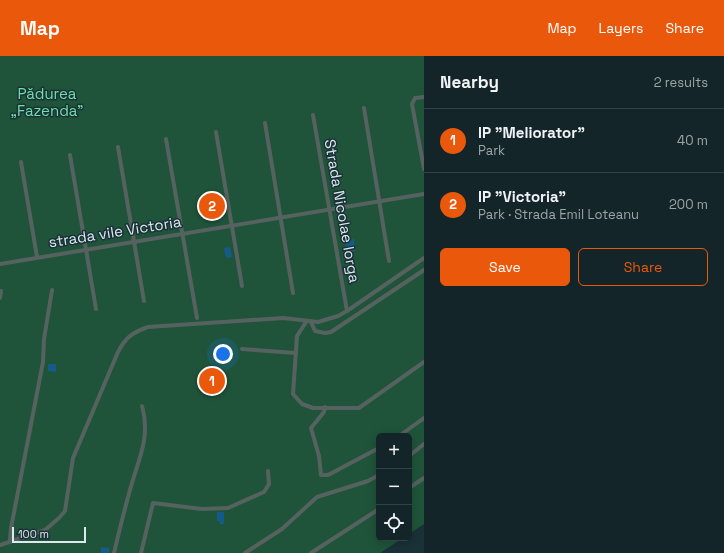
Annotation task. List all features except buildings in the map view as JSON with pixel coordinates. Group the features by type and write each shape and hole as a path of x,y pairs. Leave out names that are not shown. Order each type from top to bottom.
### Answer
{"street":[{"path":"424,97 415,98 412,104 424,169"},
{"path":"364,108 378,202 389,261"},
{"name":"Strada Nicolae Iorga","path":"313,115 347,311"},
{"path":"265,123 293,293"},
{"path":"216,132 242,286"},
{"path":"166,139 184,233 196,318"},
{"path":"118,147 144,301"},
{"path":"70,156 96,310"},
{"path":"21,162 37,257"},
{"name":"strada vile Victoria","path":"0,264 424,194"},
{"path":"0,545 45,530 65,511 70,465 74,454 123,342 129,336 148,327 282,318 306,322 318,322 338,316 347,311 424,258"},
{"path":"311,322 315,331 325,333 331,332 424,270"},
{"path":"10,541 11,528 43,362 44,339 52,290"},
{"path":"0,298 1,291"},
{"path":"306,322 297,336 293,394 302,404 313,408 359,408 424,362"},
{"path":"242,349 296,353"},
{"path":"114,553 130,489 144,448 146,430 142,406"},
{"path":"325,408 324,412 311,428 319,456 321,475 328,475 376,450"},
{"path":"403,433 424,418"},
{"path":"412,454 424,444"},
{"path":"141,553 153,503 202,509 228,508 264,492 269,484 268,470"},
{"path":"245,553 282,529 317,498 368,481 376,477"},
{"path":"412,486 424,478"},
{"path":"311,553 376,511"}],"green space":[{"name":"Pădurea „Fazenda”","path":"0,56 424,56 424,524 412,532 412,433 376,433 376,541 398,541 380,553 0,553"}],"place":[{"name":"IP \"Victoria\"","path":"212,206"},
{"name":"IP \"Meliorator\"","path":"212,381"}]}
